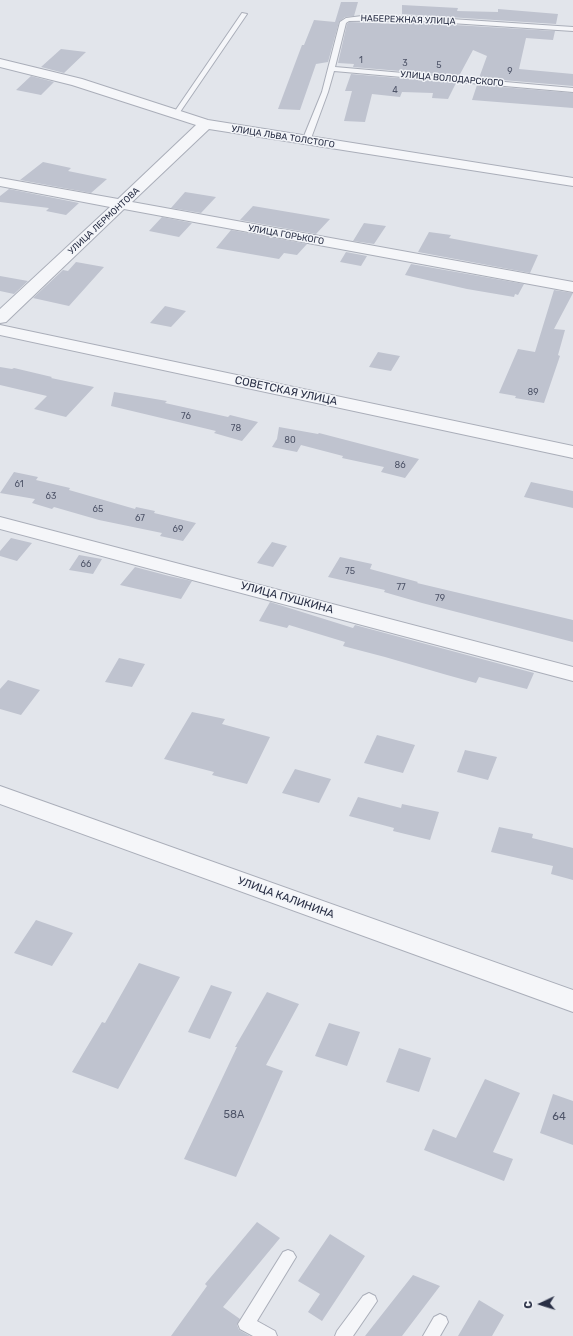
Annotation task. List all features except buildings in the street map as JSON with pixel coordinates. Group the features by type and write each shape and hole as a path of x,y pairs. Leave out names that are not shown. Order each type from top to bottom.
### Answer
{"street":[{"name":"УЛИЦА ЛЬВА ТОЛСТОГО","path":"0,63 78,82 206,124 573,182"},
{"name":"УЛИЦА ЛЕРМОНТОВА","path":"0,318 121,205 186,141 206,124"},
{"name":"УЛИЦА ГОРЬКОГО","path":"0,182 573,288"},
{"name":"СОВЕТСКАЯ УЛИЦА","path":"0,330 573,452"},
{"name":"УЛИЦА ПУШКИНА","path":"0,523 573,674"},
{"name":"УЛИЦА КАЛИНИНА","path":"0,794 573,1000"}],"lane":[{"path":"176,114 244,14"},
{"name":"НАБЕРЕЖНАЯ УЛИЦА","path":"306,141 319,110 343,22 354,18 405,18 573,29"},
{"name":"УЛИЦА ВОЛОДАРСКОГО","path":"330,69 573,90"},
{"path":"269,1336 246,1324 288,1257"},
{"path":"343,1336 368,1301"},
{"path":"431,1336 440,1322"}]}
